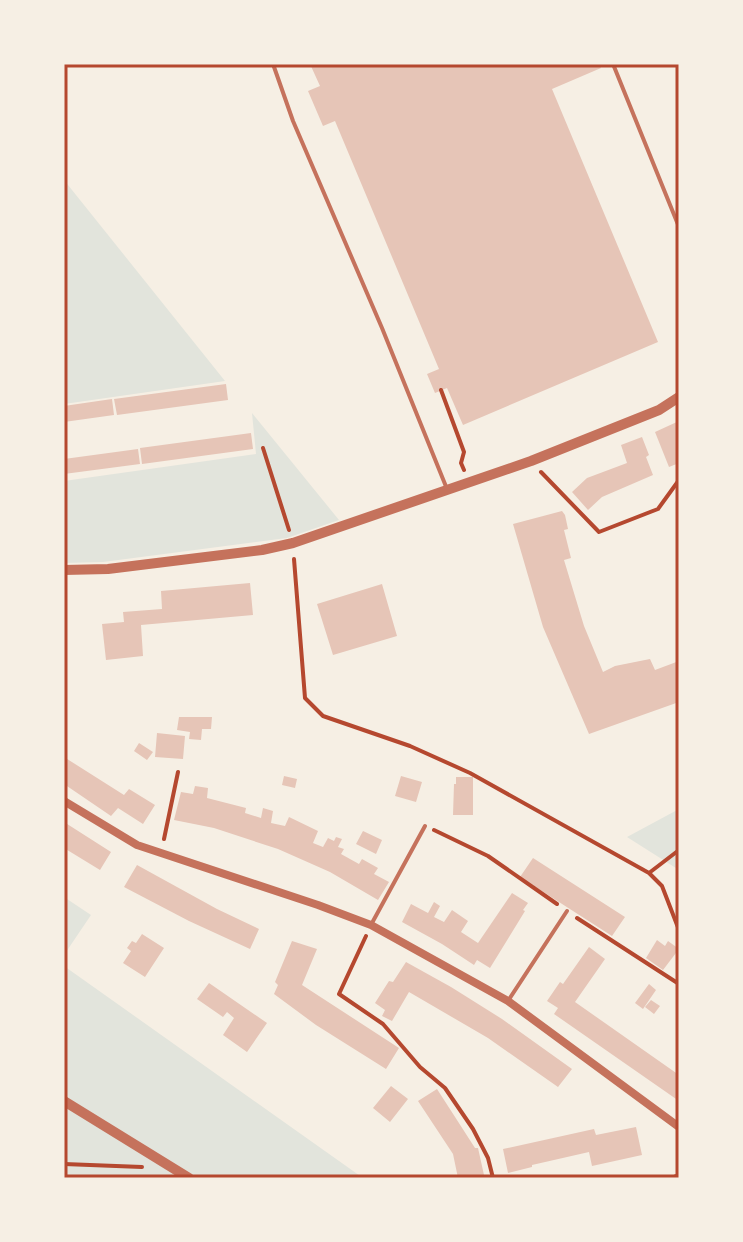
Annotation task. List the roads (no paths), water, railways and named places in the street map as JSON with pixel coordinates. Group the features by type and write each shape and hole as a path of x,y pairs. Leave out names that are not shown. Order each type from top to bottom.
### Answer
{"street":[{"path":"64,570 108,569 262,550 293,543 531,461 659,410 679,397"},
{"path":"64,801 137,845 371,925 508,1001 679,1127"},
{"path":"64,1101 189,1178"}],"lane":[{"path":"273,64 293,121 448,491"},
{"path":"613,64 679,227"},
{"path":"371,925 425,826"},
{"path":"508,1001 567,911"}]}
